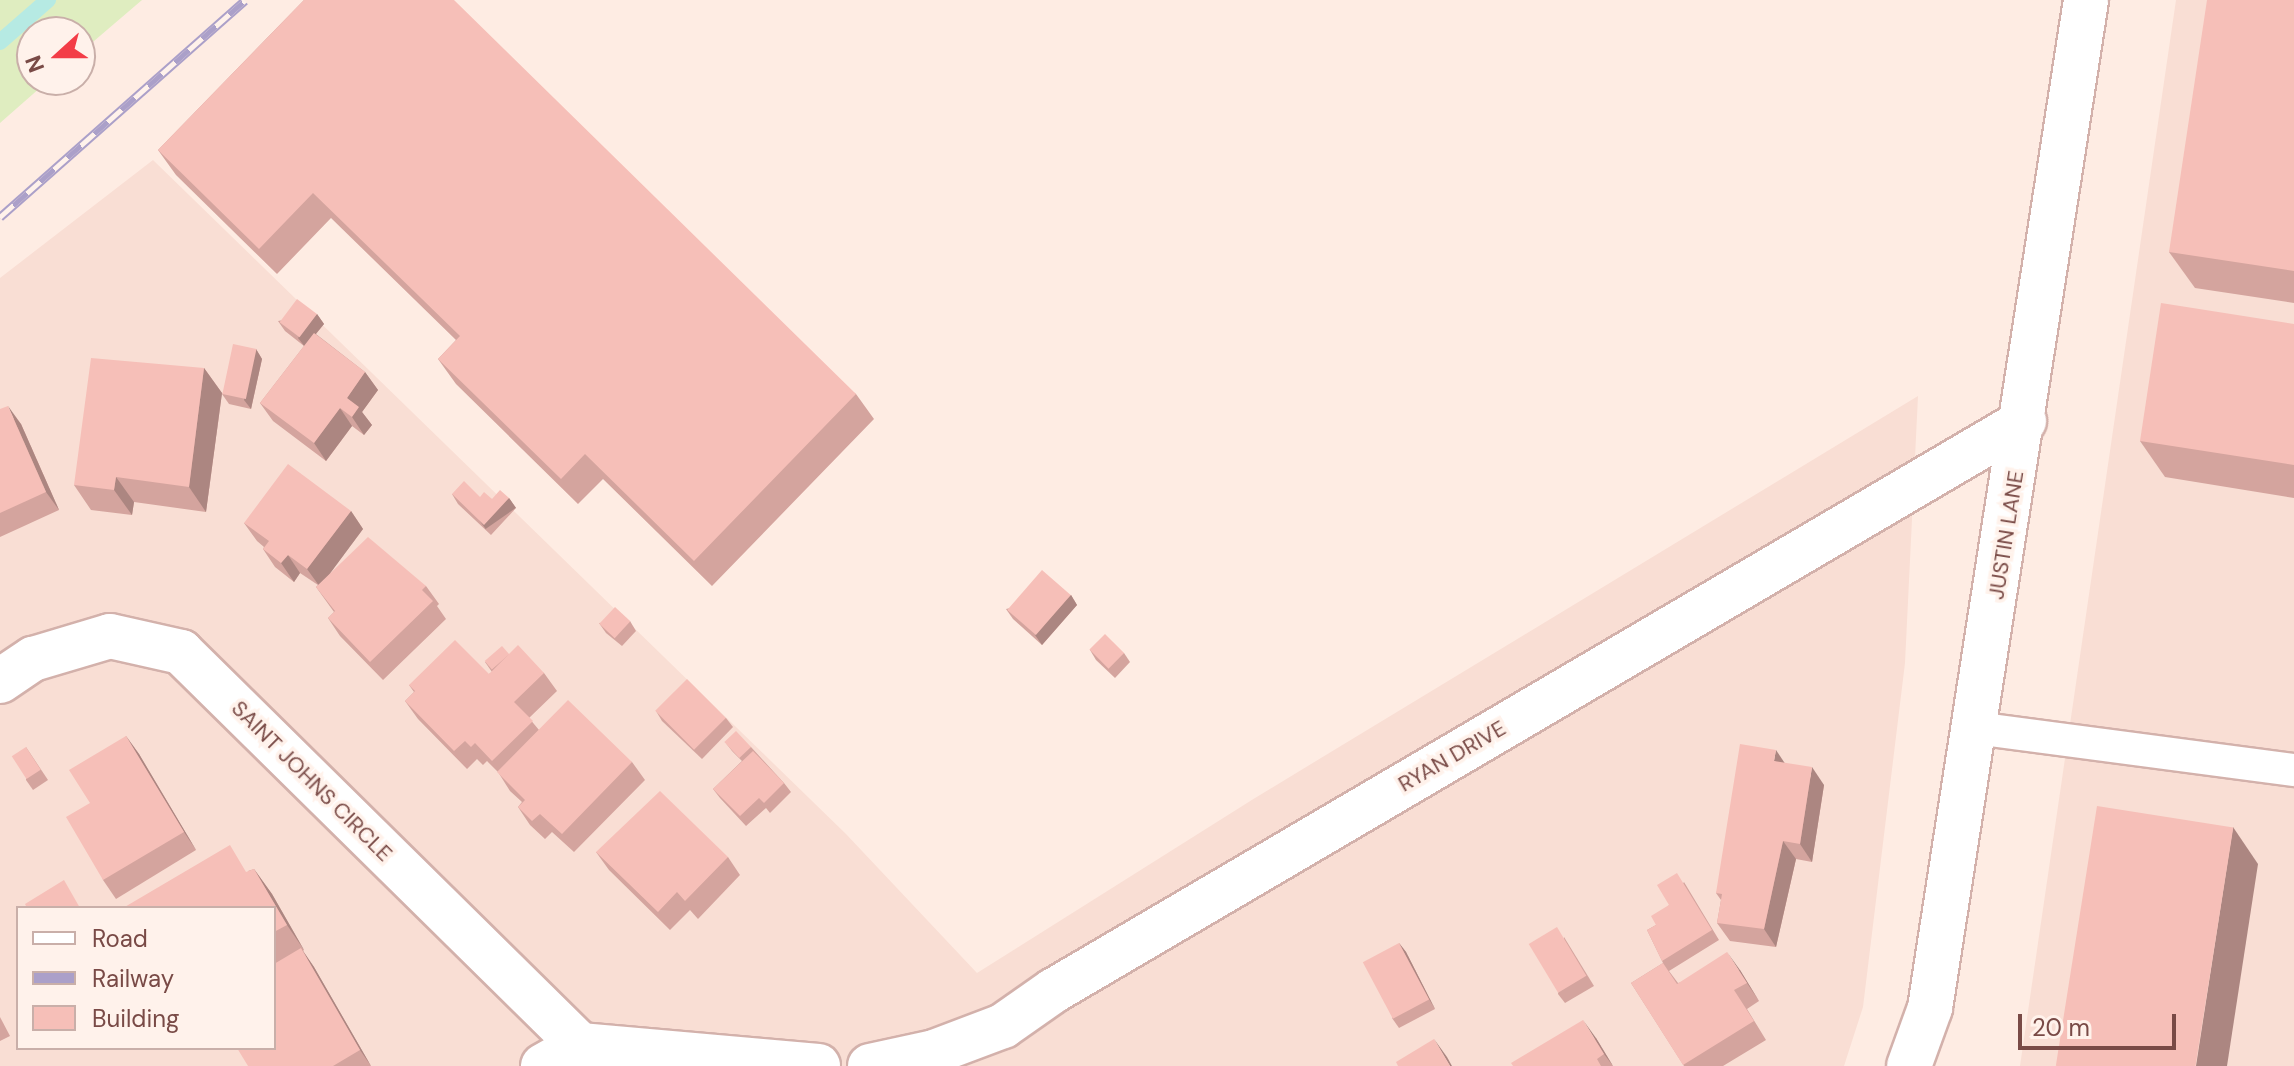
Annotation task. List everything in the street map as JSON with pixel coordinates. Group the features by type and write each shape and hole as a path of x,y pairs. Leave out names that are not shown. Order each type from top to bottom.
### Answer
{"street":[{"name":"JUSTIN LANE","path":"1909,1066 1930,1008 2024,421 2086,0"},
{"name":"RYAN DRIVE","path":"870,1066 934,1052 1003,1026 1067,983 2024,421"},
{"name":"SAINT JOHNS CIRCLE","path":"0,681 33,659 110,636 181,652 580,1045"},
{"path":"543,1066 580,1045 818,1066"}],"lane":[{"path":"1975,728 2294,770"}],"shaded area":[{"path":"2176,0 2294,0 2294,1066 2020,1066"},
{"path":"153,160 846,834 977,973 1255,798 1918,396 1905,663 1863,1007 1844,1066 0,1066 0,278"}],"green space":[{"path":"0,0 142,0 96,39 96,16 16,16 16,96 31,96 0,123"}],"building":[{"path":"304,0 454,0 856,394 694,561 585,454 561,479 438,359 460,336 313,193 259,249 158,150"},
{"path":"2207,0 2294,0 2294,271 2169,252"},
{"path":"297,299 317,314 300,337 280,322"},
{"path":"2161,303 2294,324 2294,465 2140,441"},
{"path":"314,333 365,372 347,398 359,407 352,417 340,408 314,443 260,403"},
{"path":"233,344 256,349 246,399 222,394"},
{"path":"91,358 204,368 189,487 116,477 114,490 74,485"},
{"path":"8,406 46,492 0,513 0,409"},
{"path":"288,464 351,511 307,569 288,555 281,563 263,549 269,541 244,523"},
{"path":"464,481 480,497 484,492 492,499 500,490 509,498 484,525 452,494"},
{"path":"368,537 426,586 422,590 433,601 370,662 328,618 335,611 316,587"},
{"path":"1042,570 1071,595 1036,635 1007,610"},
{"path":"615,607 630,621 615,638 599,624"},
{"path":"1105,634 1124,653 1109,669 1089,650"},
{"path":"455,640 489,674 518,645 544,673 514,702 533,721 492,761 475,743 471,747 465,741 454,751 405,701 415,691 409,685"},
{"path":"502,646 509,654 492,669 485,661"},
{"path":"687,679 726,718 694,750 655,711"},
{"path":"568,700 632,762 562,834 540,814 532,821 518,807 525,800 497,772"},
{"path":"736,731 751,747 739,758 724,742"},
{"path":"126,736 184,832 103,880 66,817 90,803 69,770"},
{"path":"1740,744 1776,750 1774,761 1812,767 1800,844 1783,841 1764,929 1717,923 1722,894 1716,893"},
{"path":"26,747 41,770 26,779 12,756"},
{"path":"753,751 784,783 764,803 759,798 740,816 713,789"},
{"path":"660,791 728,857 685,901 677,892 658,912 596,852"},
{"path":"2097,806 2233,828 2196,1066 2056,1066"},
{"path":"230,845 246,872 254,869 276,906 126,906"},
{"path":"1677,873 1712,930 1662,961 1647,930 1656,925 1651,916 1669,905 1657,885"},
{"path":"64,880 79,906 26,906"},
{"path":"276,906 287,925 276,931"},
{"path":"1557,927 1586,976 1558,993 1529,944"},
{"path":"1399,943 1429,1000 1393,1019 1363,962"},
{"path":"301,948 360,1050 333,1066 248,1066 238,1050 276,1050 276,963"},
{"path":"1727,952 1747,983 1734,990 1754,1021 1683,1065 1631,983 1663,963 1677,984"},
{"path":"1583,1020 1604,1054 1597,1059 1601,1066 1513,1066 1511,1063"},
{"path":"1434,1039 1450,1066 1398,1066 1396,1062"}],"waterway":[{"path":"0,42 48,0"}],"railway":[{"path":"0,217 245,0"}]}
